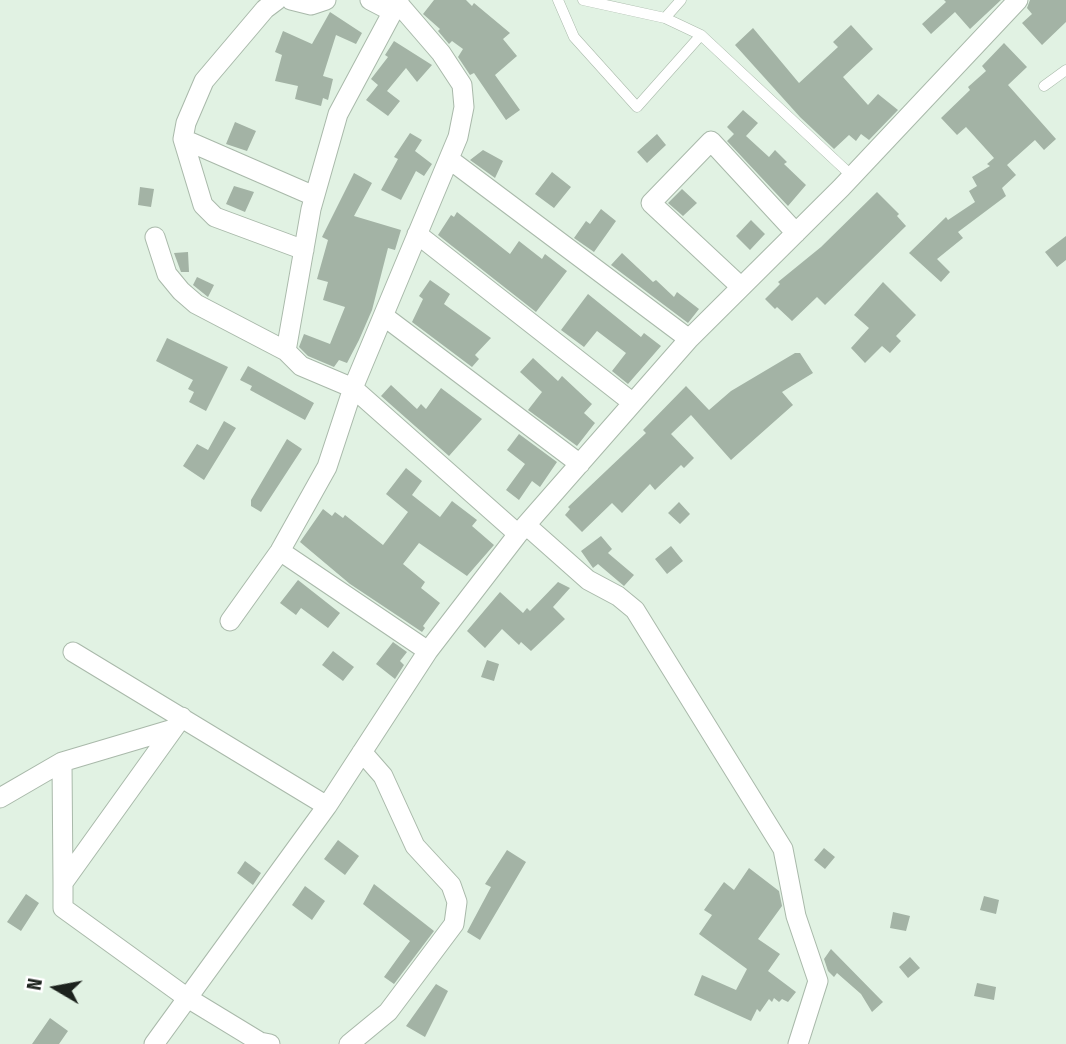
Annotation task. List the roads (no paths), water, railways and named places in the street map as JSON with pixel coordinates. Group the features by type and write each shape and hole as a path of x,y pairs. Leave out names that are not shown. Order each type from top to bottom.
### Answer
{"street":[{"path":"277,0 265,9 204,81 186,123 183,139 203,205 215,217 304,250"},
{"path":"291,0 311,5 327,0"},
{"path":"230,621 280,551 327,467 353,388 385,317 458,137 464,107 462,85 441,53 396,5 370,0"},
{"path":"154,1044 327,806 428,651 522,529 690,339 852,176 1018,0"},
{"path":"286,351 314,196 338,114 396,5"},
{"path":"183,139 314,196"},
{"path":"740,286 651,203 711,141 796,233"},
{"path":"449,159 690,339"},
{"path":"418,234 633,403"},
{"path":"155,237 167,274 196,304 286,351 301,366 353,388 522,529 588,580 618,596 635,610 783,849 796,916 818,981 797,1044"},
{"path":"385,317 580,464"},
{"path":"280,551 428,651"},
{"path":"72,652 178,723 327,806"},
{"path":"0,798 62,762 178,723"},
{"path":"63,883 178,723"},
{"path":"349,1044 388,1012 454,924 457,902 451,885 415,846 383,776 362,752"},
{"path":"62,762 63,908 186,997 260,1042 270,1044"}],"lane":[{"path":"558,0 574,37 637,107 701,35"},
{"path":"583,0 665,18 701,35 852,176"},
{"path":"665,18 681,0"},
{"path":"1044,86 1066,70"}]}
